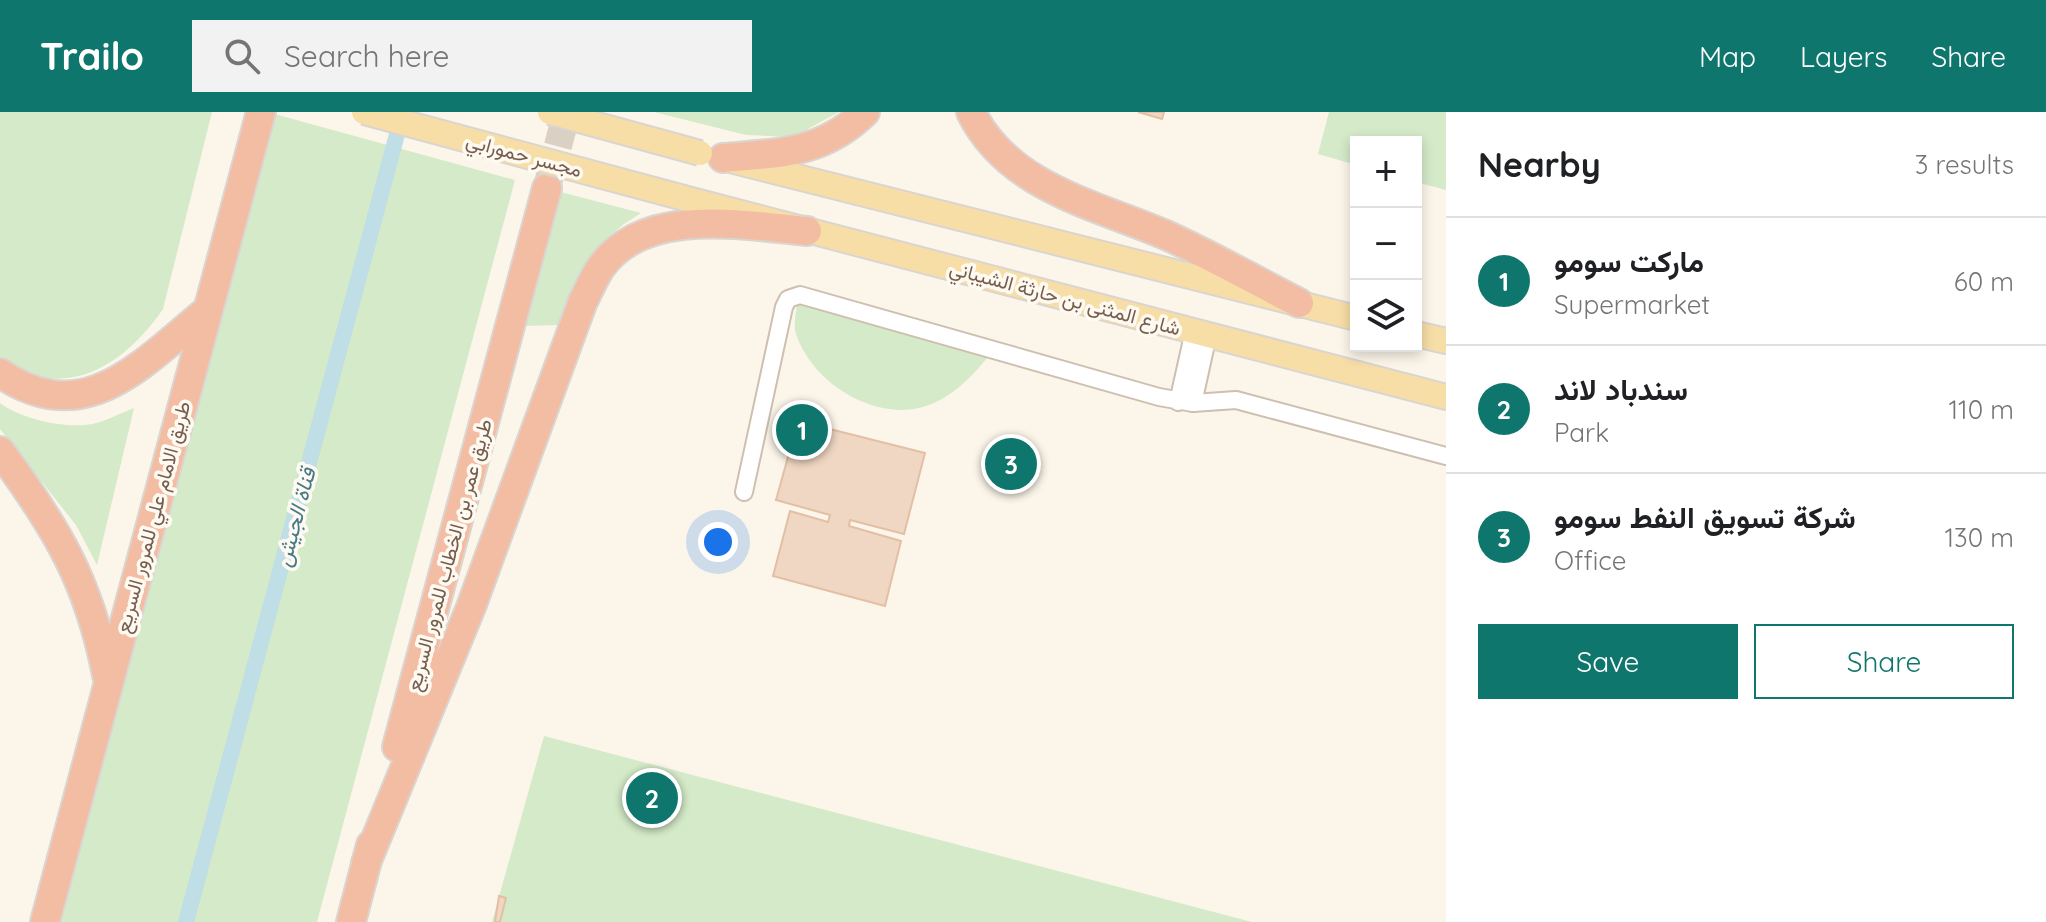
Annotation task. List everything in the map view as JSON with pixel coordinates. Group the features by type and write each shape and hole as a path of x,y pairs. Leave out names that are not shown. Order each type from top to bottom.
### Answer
{"highway":[{"name":"طريق الامام علي للمرور السريع","path":"45,922 261,112"},
{"path":"712,156 804,150 846,130 865,112"},
{"path":"971,112 978,127 1022,172 1074,201 1168,236 1299,303"},
{"name":"طريق عمر بن الخطاب للمرور السريع","path":"351,922 547,188"},
{"path":"366,863 471,607 583,301 601,266 619,249 656,230 705,221 807,231"},
{"path":"0,373 20,387 51,397 93,394 128,376 208,310"},
{"path":"0,451 44,511 75,570 97,621 108,683"}],"main road":[{"name":"مجسر حمورابي","path":"364,112 684,198"},
{"path":"550,112 712,156 1350,316"},
{"name":"شارع المثنى بن حارثة الشيباني","path":"684,198 1446,397"},
{"path":"1422,335 1446,341"}],"street":[{"path":"744,492 784,307 796,295 1186,402 1236,400 1446,456"},
{"path":"1186,402 1201,333"}],"green space":[{"path":"0,112 212,112 163,309 124,353 92,372 54,379 16,372 0,363"},
{"path":"654,112 839,112 793,137 746,135"},
{"path":"1329,112 1446,112 1446,190 1422,184 1422,136 1350,136 1350,163 1318,154"},
{"path":"271,113 515,180 317,922 55,922"},
{"path":"553,190 641,213 608,237 588,261 559,325 525,326"},
{"path":"797,304 990,354 969,378 943,398 923,407 904,410 884,408 846,394 815,368 796,334"},
{"path":"0,403 31,418 69,425 97,423 134,408 97,565 76,525 0,429"},
{"path":"544,736 1252,922 492,922"}],"building":[{"path":"1138,112 1164,112 1162,119"},
{"path":"798,421 925,453 904,534 850,520 849,526 901,541 885,606 773,576 790,511 828,522 830,515 776,500"},
{"path":"499,896 506,898 500,922 495,922"}],"waterway":[{"name":"قناة الجيش","path":"186,922 403,112"}],"tunnel":[{"path":"547,187 567,112"}],"place":[{"name":"ماركت سومو","path":"802,430"},
{"name":"شركة تسويق النفط سومو","path":"1011,464"},
{"name":"سندباد لاند","path":"652,798"}]}
